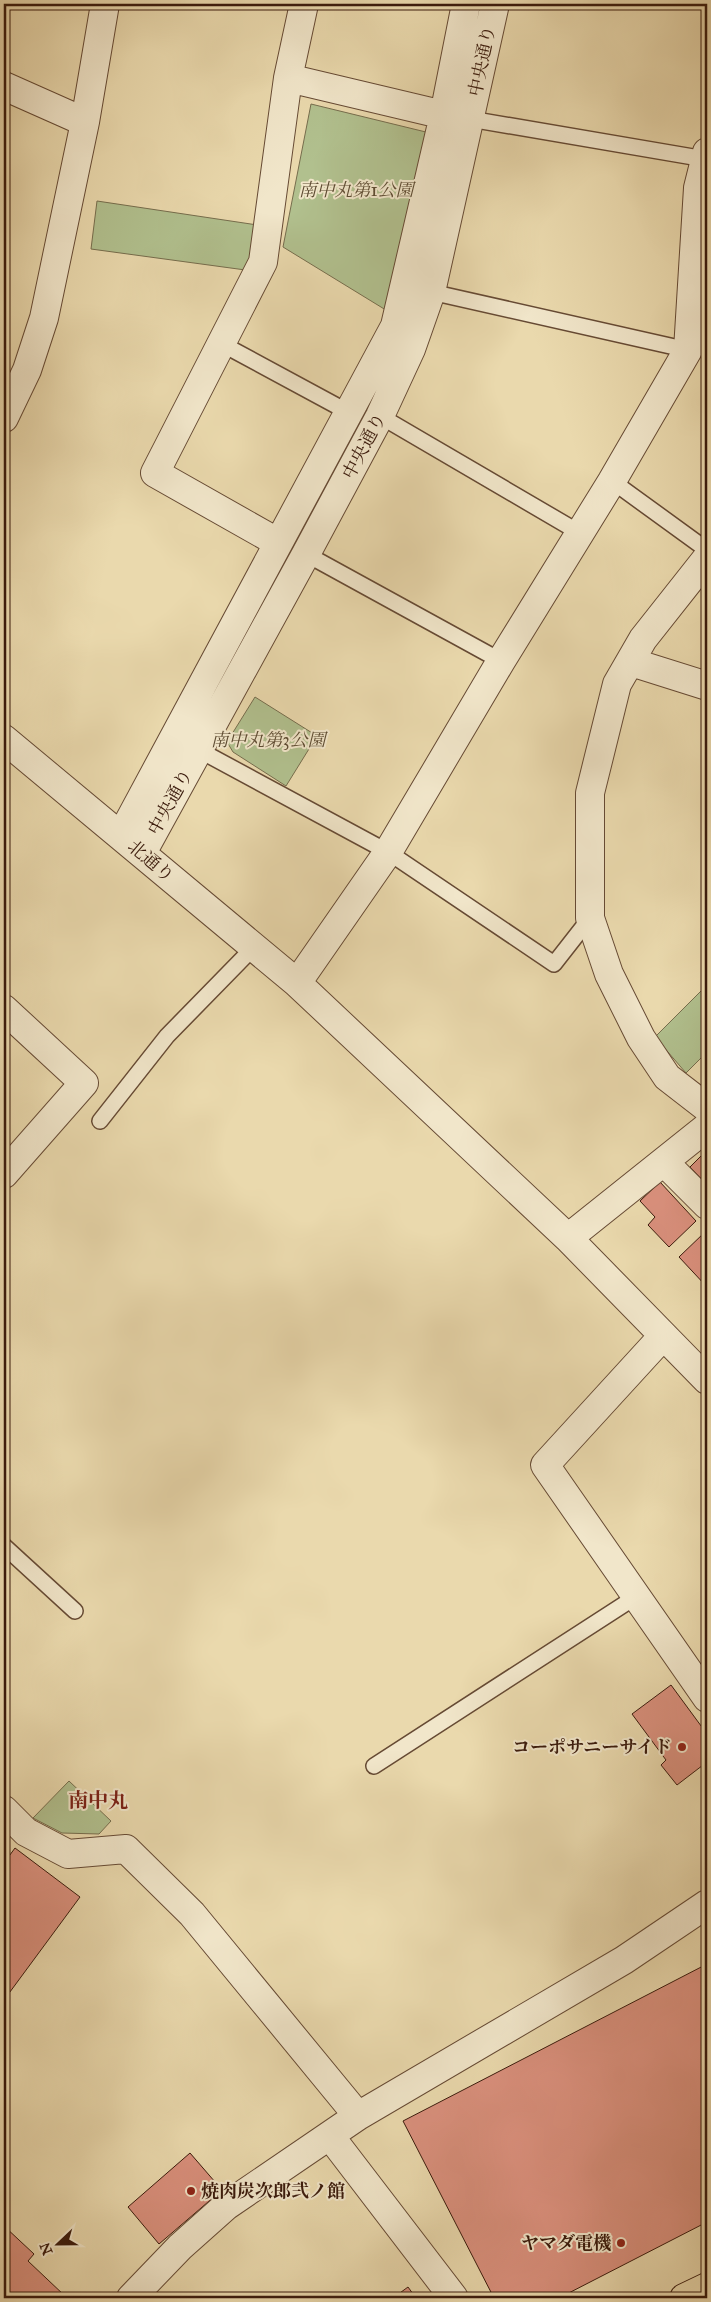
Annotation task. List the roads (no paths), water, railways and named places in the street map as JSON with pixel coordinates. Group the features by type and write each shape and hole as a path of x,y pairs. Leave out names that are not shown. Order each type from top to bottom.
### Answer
{"main road":[{"path":"684,2298 707,2287"}],"street":[{"path":"4,418 27,370 44,318 85,122 105,4"},
{"path":"278,542 155,473 263,262 288,78 304,4"},
{"name":"中央通り","path":"142,853 380,416 411,348 431,292 457,117 466,4"},
{"name":"中央通り","path":"120,836 395,326 457,117 494,4"},
{"path":"288,78 457,117"},
{"path":"4,86 85,122"},
{"path":"297,982 388,852 501,661 612,481 688,350 698,188 706,156"},
{"path":"568,1238 664,1162 707,1112 666,1077 641,1038 608,974 590,918 590,793 617,684 643,639 707,558"},
{"path":"630,662 707,686"},
{"name":"北通り","path":"4,739 297,982 568,1238 707,1380"},
{"path":"4,1009 84,1084 4,1174"},
{"path":"664,1162 707,1205"},
{"path":"663,1336 545,1465 707,1698"},
{"path":"4,1810 26,1832 68,1854 126,1849 192,1914 358,2116"},
{"path":"131,2298 180,2247 226,2206 358,2116 624,1960 707,1904"},
{"path":"330,2136 454,2298"}],"lane":[{"path":"457,117 706,156"},
{"path":"431,292 688,350"},
{"path":"222,344 348,412"},
{"path":"380,416 580,533"},
{"path":"612,481 707,550"},
{"path":"306,554 501,661"},
{"path":"198,750 388,852 554,964 590,918"},
{"path":"100,1121 167,1036 254,947"},
{"path":"4,1546 75,1611"},
{"path":"374,1766 637,1596"}],"place":[{"name":"コーポサニーサイド","path":"682,1747"},
{"name":"焼肉炭次郎弐ノ館","path":"191,2191"},
{"name":"ヤマダ電機","path":"621,2243"}],"district":[{"name":"南中丸","path":"98,1800"}],"park label":[{"name":"南中丸第1公園","path":"356,190"},
{"name":"南中丸第3公園","path":"268,740"}]}
